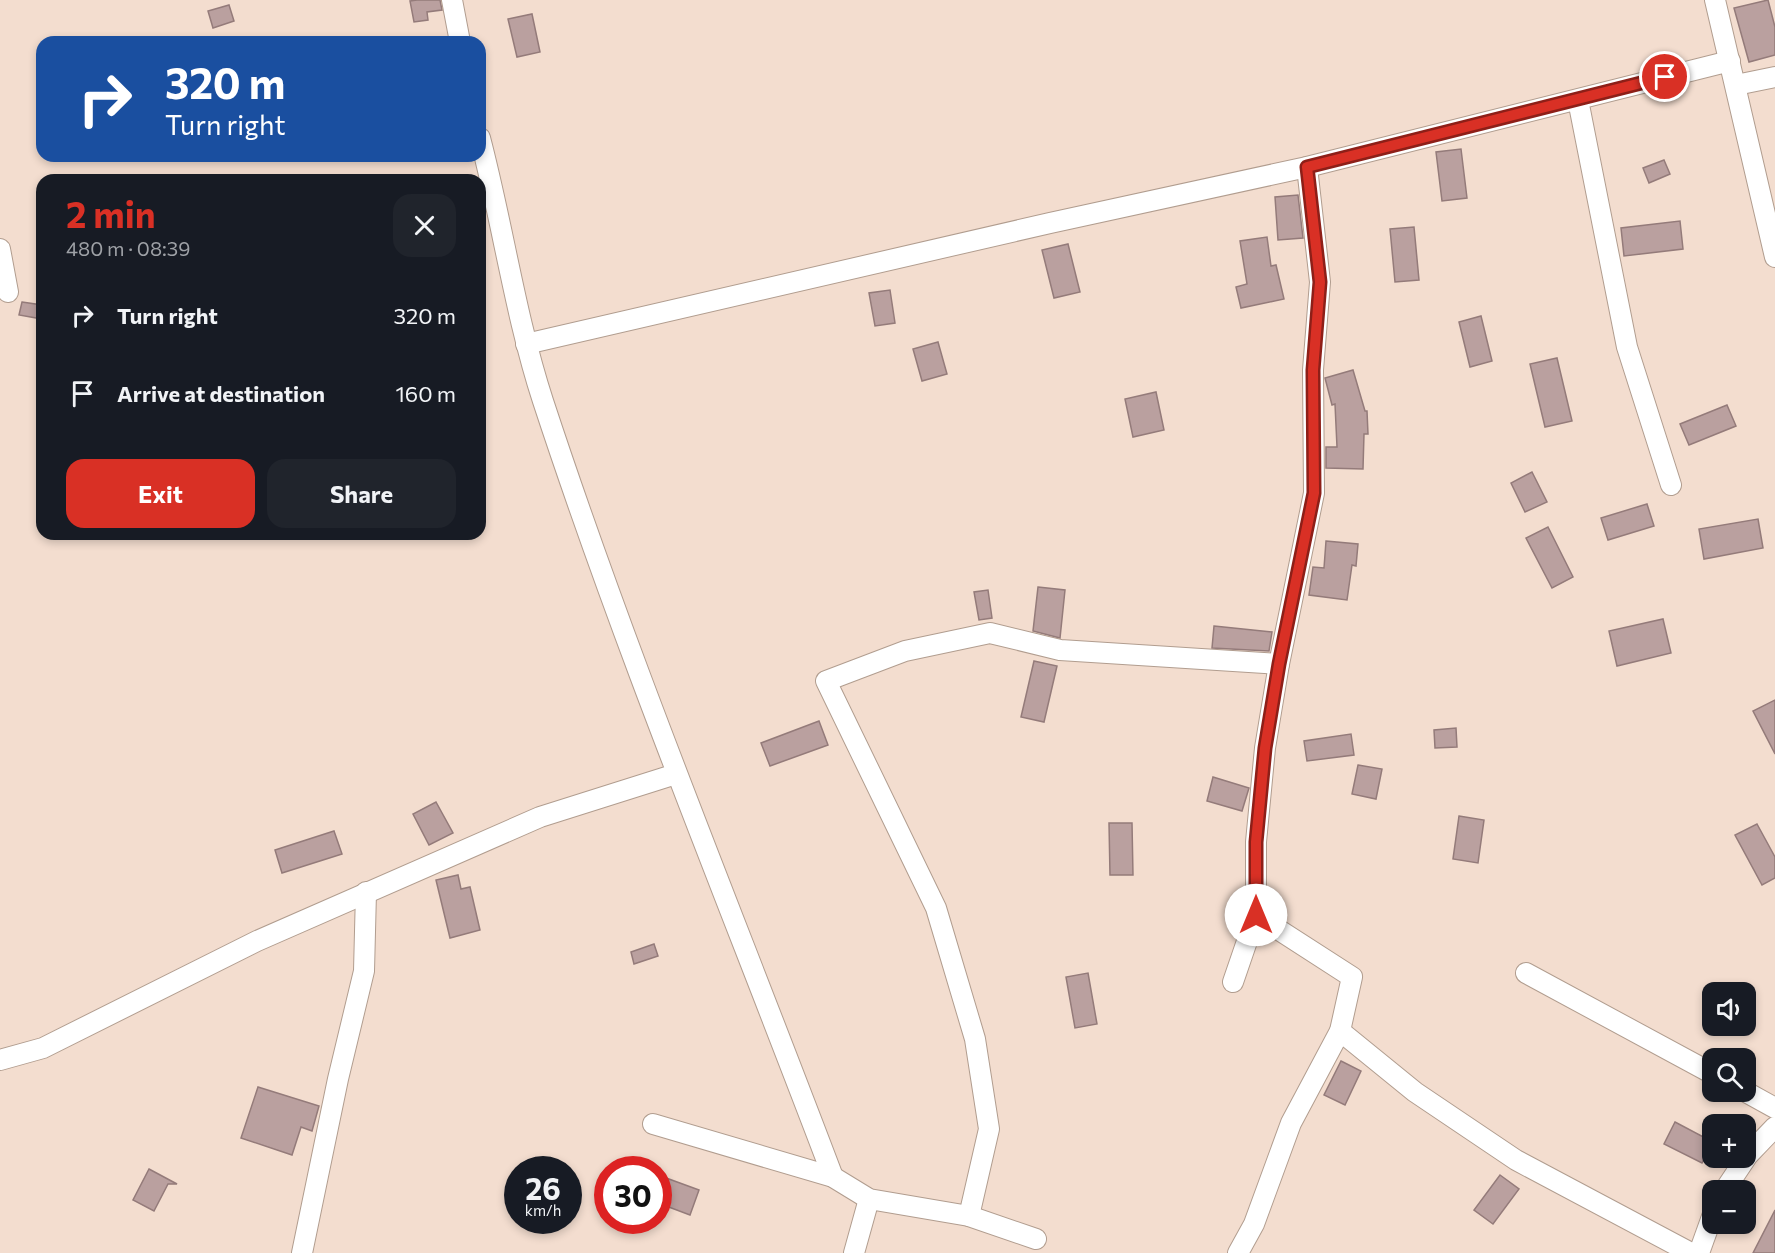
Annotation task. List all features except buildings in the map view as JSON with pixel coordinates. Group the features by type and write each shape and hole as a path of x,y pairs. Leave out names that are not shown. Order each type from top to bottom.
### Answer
{"street":[{"path":"452,0 459,36"},
{"path":"1715,0 1775,257"},
{"path":"526,344 1038,225 1307,167 1730,61"},
{"path":"1736,85 1775,77"},
{"path":"1578,100 1627,347 1671,485"},
{"path":"486,161 499,210 526,344 585,526 676,774 752,962 833,1177"},
{"path":"1233,982 1256,915 1256,842 1265,748 1279,664 1314,493 1313,370 1320,282 1307,167"},
{"path":"0,249 8,292"},
{"path":"969,1216 989,1129 975,1039 936,908 826,681 905,651 990,633 1060,650 1279,664"},
{"path":"0,1060 43,1048 257,941 540,817 676,774"},
{"path":"302,1253 338,1079 364,971 366,892"},
{"path":"1238,1253 1254,1224 1292,1124 1340,1031 1352,977 1256,915"},
{"path":"1526,973 1702,1068"},
{"path":"1340,1031 1415,1092 1516,1160 1691,1253"},
{"path":"1756,1098 1775,1108"},
{"path":"653,1124 833,1177 869,1199 969,1216 1036,1239"},
{"path":"1731,1180 1748,1155 1775,1126"},
{"path":"854,1253 869,1199"},
{"path":"1699,1253 1706,1234"}],"route":[{"path":"1256,915 1256,842 1265,748 1279,664 1314,493 1313,370 1320,282 1307,167 1665,77"}]}
